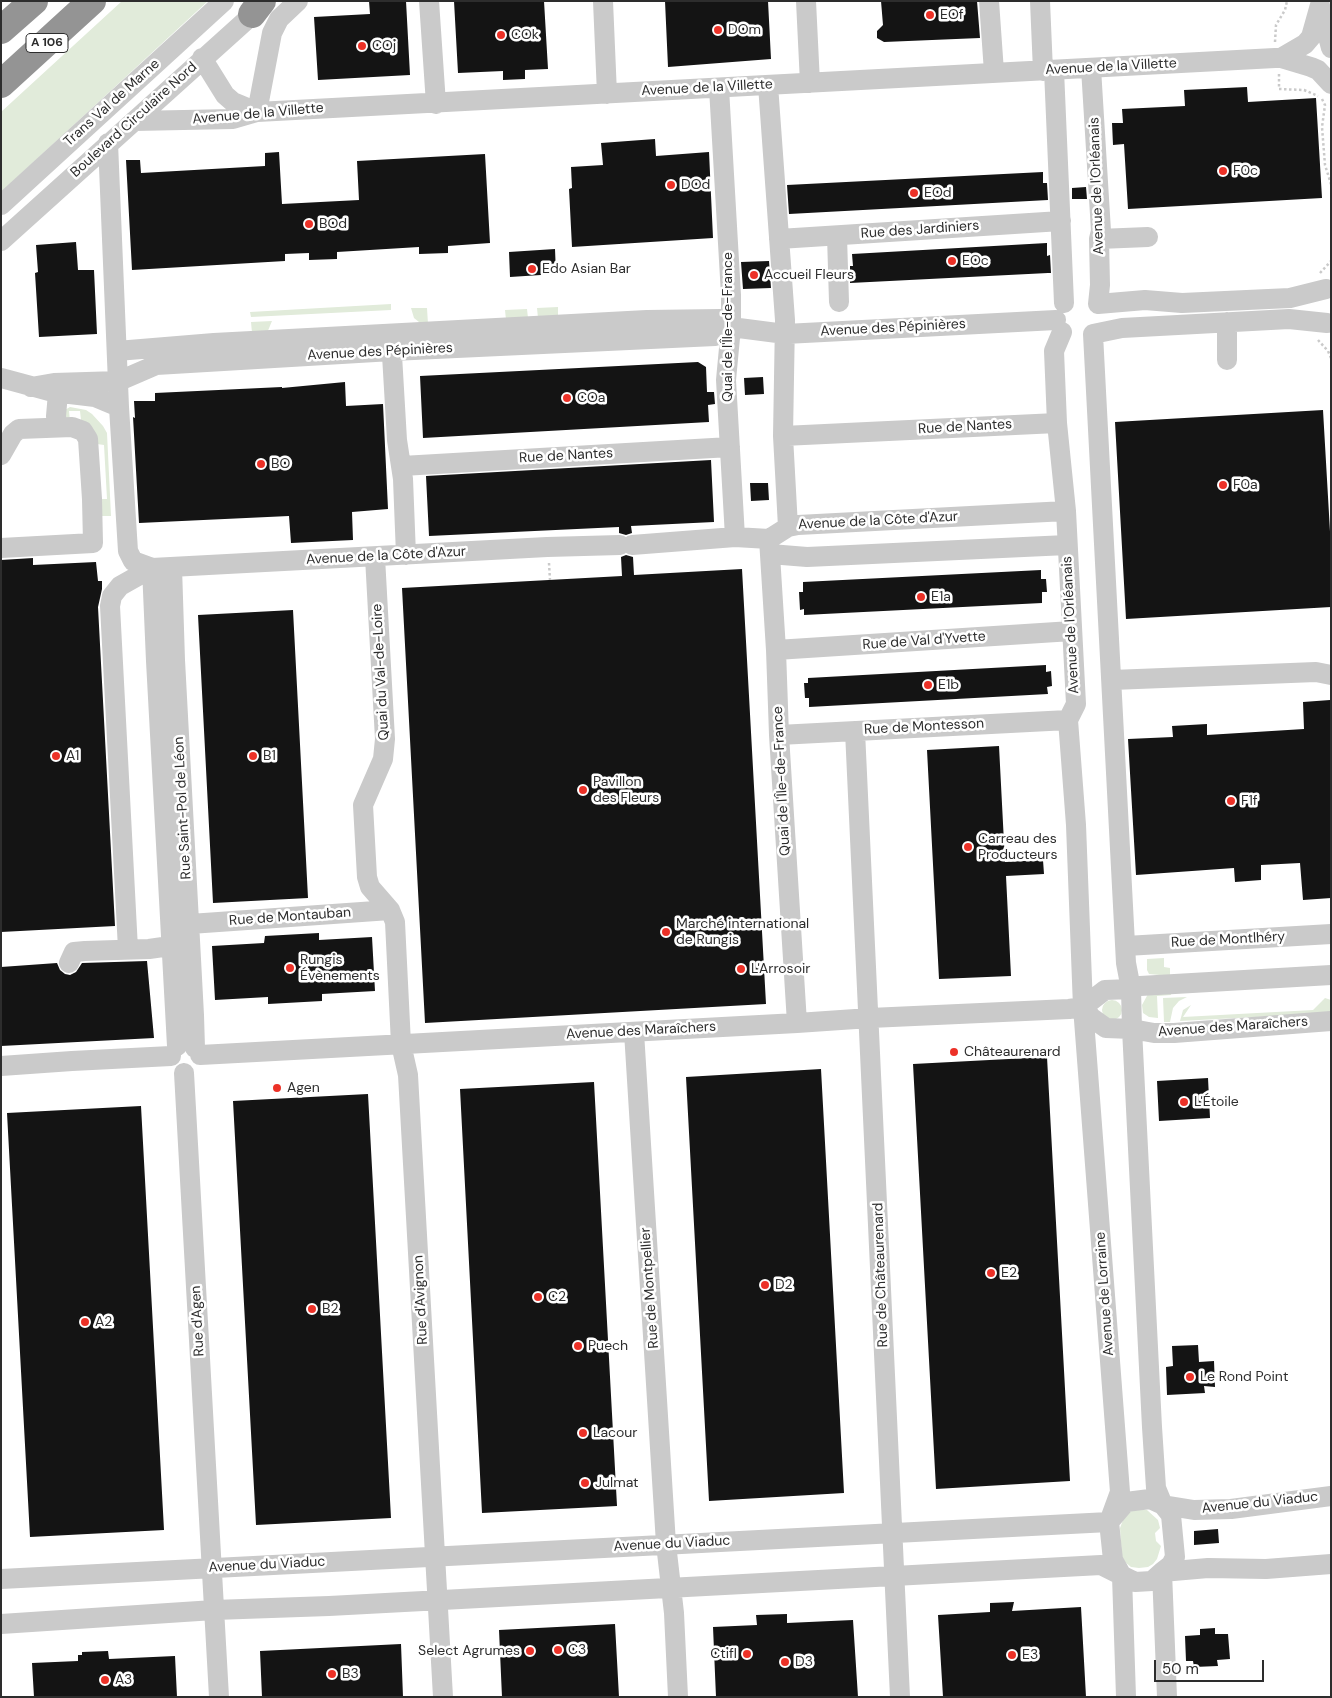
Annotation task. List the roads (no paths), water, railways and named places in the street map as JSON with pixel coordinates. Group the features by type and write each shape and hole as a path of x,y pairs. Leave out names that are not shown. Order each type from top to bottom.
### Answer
{"highway":[{"path":"1,30 34,1"},
{"name":"A 106","path":"1,84 92,1"},
{"path":"1,91 39,50"}],"street":[{"name":"Trans Val de Marne","path":"1,205 224,1"},
{"path":"202,58 225,95 233,102 257,112 272,33 279,19 298,1"},
{"path":"429,1 436,104"},
{"path":"603,1 607,94"},
{"path":"806,1 810,83"},
{"path":"989,1 994,72"},
{"name":"Avenue de l'Orléanais","path":"1040,1 1049,70 1061,221 1061,319 1054,351 1057,423 1066,511 1076,704 1068,720 1076,825 1083,1007"},
{"path":"1320,3 1331,48"},
{"name":"Avenue de la Villette","path":"1278,58 1305,44 1311,37 1320,3"},
{"name":"Boulevard Circulaire Nord","path":"1,240 261,5"},
{"name":"Avenue de la Villette","path":"134,121 233,119 257,112 1278,58 1318,70 1331,84"},
{"name":"Avenue de l'Orléanais","path":"1091,68 1101,231 1099,240 1100,285 1098,304"},
{"path":"768,85 785,334 783,436 788,527"},
{"name":"Quai de l'Île-de-France","path":"719,88 730,277 731,327 726,380 735,537"},
{"path":"108,143 119,407 128,551 133,561 162,567"},
{"name":"Rue des Jardiniers","path":"779,239 1061,221"},
{"path":"837,236 839,302"},
{"path":"1099,240 1148,237"},
{"path":"1329,286 1290,298 1182,303 1145,300 1098,304 1076,299 1061,319 1071,338 1090,337 1092,334 1122,328 1227,322 1289,319 1329,325"},
{"path":"1329,286 1321,295 1319,303 1320,310 1329,325"},
{"path":"1,1624 214,1610 329,1606 1101,1565 1135,1582 1152,1581 1171,1565 1175,1557 1171,1515 1163,1506 1156,1488 1152,1426 1131,988 1126,963 1092,334 1099,320 1098,304"},
{"name":"Avenue des Pépinières","path":"117,351 179,345 715,336 731,327 785,334 1061,319"},
{"path":"1227,322 1227,360"},
{"path":"392,342 397,440 402,466 406,555"},
{"name":"Avenue des Pépinières","path":"30,387 54,383 119,381 156,365 392,342"},
{"path":"1,378 58,393 95,397 119,407"},
{"path":"57,427 58,393"},
{"name":"Rue de Nantes","path":"783,436 1057,423"},
{"path":"1,455 13,434 19,429 79,428 86,435 92,499 93,543 1,548"},
{"name":"Rue de Nantes","path":"402,466 730,447"},
{"name":"Avenue de la Côte d'Azur","path":"770,546 788,527 798,525 1066,511"},
{"name":"Avenue de la Côte d'Azur","path":"162,567 547,547 626,545 735,537 807,557 1067,545"},
{"name":"Quai de l'Île-de-France","path":"770,546 779,735 797,1023"},
{"name":"Quai du Val-de-Loire","path":"375,557 385,739 383,759 363,805 367,879 370,887 390,910 395,922 401,1044"},
{"path":"128,949 110,606 112,596 120,586 162,567"},
{"name":"Rue Saint-Pol de Léon","path":"162,567 175,660 190,934 185,1051"},
{"name":"Rue Saint-Pol de Léon","path":"162,567 156,661 171,945 185,1051"},
{"name":"Rue de Val d'Yvette","path":"776,650 1072,631"},
{"path":"1112,680 1316,672 1331,675"},
{"name":"Rue de Montesson","path":"779,735 1068,720"},
{"name":"Rue de Châteaurenard","path":"856,731 900,1697"},
{"name":"Rue de Montauban","path":"68,963 74,952 149,949 171,945 190,934 390,910"},
{"name":"Rue de Montlhéry","path":"1126,946 1331,934"},
{"path":"1083,1007 1105,990 1140,986 1331,975"},
{"name":"Avenue des Maraîchers","path":"1,1066 185,1051 401,1044 1083,1007 1092,1018 1106,1028 1132,1029 1154,1033 1331,1022"},
{"name":"Avenue de Lorraine","path":"1083,1007 1120,1492 1110,1522 1113,1560 1122,1576"},
{"name":"Rue de Montpellier","path":"634,1032 666,1544 671,1588 678,1697"},
{"name":"Rue d'Avignon","path":"401,1044 408,1075 443,1697"},
{"name":"Rue d'Agen","path":"185,1051 174,1068 178,1072 184,1073 219,1697"},
{"name":"Avenue du Viaduc","path":"1,1579 1110,1522 1126,1502 1150,1499 1163,1506 1194,1510 1231,1509 1331,1496"},
{"path":"1162,1572 1208,1568 1266,1569 1331,1564"},
{"path":"1162,1572 1167,1697"},
{"path":"1122,1576 1126,1697"}],"place":[{"name":"EOf","path":"930,15"},
{"name":"DOm","path":"718,30"},
{"name":"COk","path":"501,35"},
{"name":"COj","path":"362,46"},
{"name":"F0c","path":"1223,171"},
{"name":"DOd","path":"671,185"},
{"name":"EOd","path":"914,193"},
{"name":"BOd","path":"309,224"},
{"name":"EOc","path":"952,261"},
{"name":"Edo Asian Bar","path":"532,269"},
{"name":"Accueil Fleurs","path":"754,275"},
{"name":"COa","path":"567,398"},
{"name":"BO","path":"261,464"},
{"name":"F0a","path":"1223,485"},
{"name":"E1a","path":"921,597"},
{"name":"E1b","path":"928,685"},
{"name":"A1","path":"56,756"},
{"name":"B1","path":"253,756"},
{"name":"Pavillon des Fleurs","path":"583,790"},
{"name":"F1f","path":"1231,801"},
{"name":"Carreau des Producteurs","path":"968,847"},
{"name":"Marché international de Rungis","path":"666,932"},
{"name":"Rungis Évènements","path":"290,968"},
{"name":"L'Arrosoir","path":"741,969"},
{"name":"Châteaurenard","path":"954,1052"},
{"name":"Agen","path":"277,1088"},
{"name":"L'Étoile","path":"1184,1102"},
{"name":"E2","path":"991,1273"},
{"name":"D2","path":"765,1285"},
{"name":"C2","path":"538,1297"},
{"name":"B2","path":"312,1309"},
{"name":"A2","path":"85,1322"},
{"name":"Puech","path":"578,1346"},
{"name":"Le Rond Point","path":"1190,1377"},
{"name":"Lacour","path":"583,1433"},
{"name":"Julmat","path":"585,1483"},
{"name":"C3","path":"558,1650"},
{"name":"Select Agrumes","path":"530,1651"},
{"name":"Ctifl","path":"747,1654"},
{"name":"E3","path":"1012,1655"},
{"name":"D3","path":"785,1662"},
{"name":"B3","path":"332,1674"},
{"name":"A3","path":"105,1680"}]}
